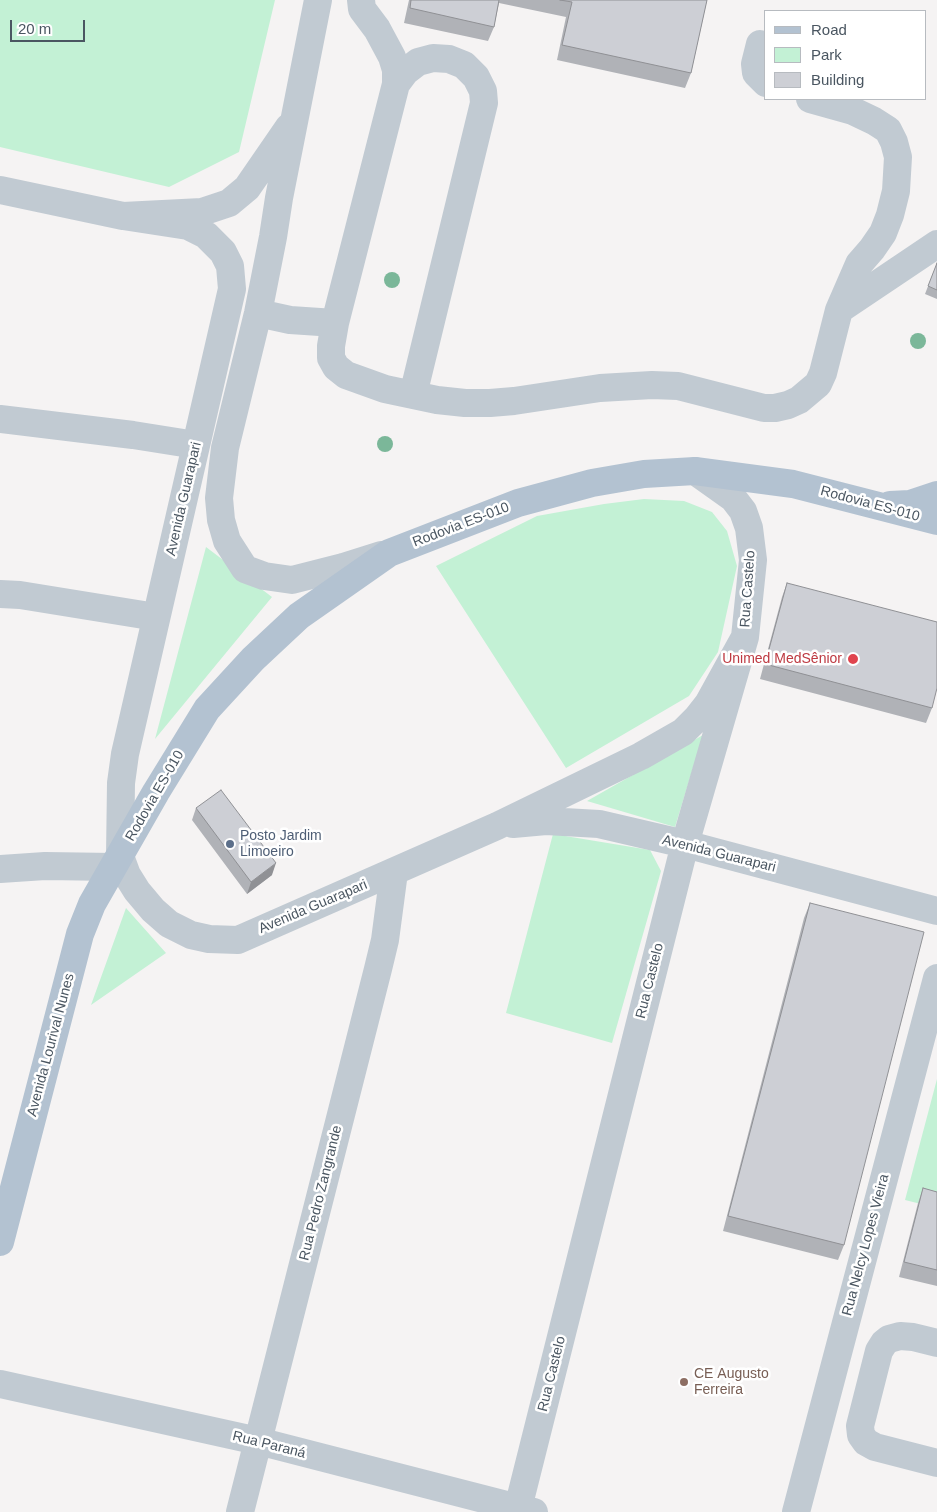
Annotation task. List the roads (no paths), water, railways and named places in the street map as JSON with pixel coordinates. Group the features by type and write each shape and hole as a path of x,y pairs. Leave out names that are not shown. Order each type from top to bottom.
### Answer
{"main road":[{"name":"Rodovia ES-010","path":"117,861 156,792 207,709 253,659 300,616 389,553 518,503 592,483 644,474 695,471 793,484 937,522"},
{"path":"875,505 910,504 937,495"},
{"name":"Avenida Lourival Nunes","path":"0,1242 80,934 92,904 117,861"}],"street":[{"path":"318,0 279,198 274,237 258,313 234,408 220,482 221,520 227,541 246,569 264,576 292,580 389,553"},
{"path":"361,0 362,8 378,29 392,56 396,70 396,84 335,323 331,358 336,367 346,375 364,383 413,395 465,403 490,403 600,388 652,384 694,389 764,408 775,408 788,405 810,392 818,384 824,373 839,310 858,264 883,233 890,215 896,191 898,157 888,130 853,111 814,100"},
{"path":"760,44 755,64 756,73 764,81"},
{"path":"396,84 405,72 418,62 433,58 449,59 464,65 476,76 483,91 484,103 413,395"},
{"path":"0,190 123,216 202,212 229,203 248,188 296,118"},
{"name":"Avenida Guarapari","path":"123,216 188,226 206,235 223,252 230,266 232,289 125,754 121,783 117,861 152,910 169,924 191,935 209,939 238,940 497,826 641,756 683,732 708,704 745,638"},
{"path":"839,310 937,244"},
{"path":"258,313 290,320 335,323"},
{"path":"0,419 133,435 196,446"},
{"name":"Rua Castelo","path":"524,1511 685,844 745,638 752,560 749,528 743,511 733,498 695,471"},
{"path":"0,594 20,595 156,617"},
{"name":"Avenida Guarapari","path":"497,826 546,821 599,824 685,844 937,911"},
{"path":"0,869 117,861"},
{"name":"Rua Pedro Zangrande","path":"240,1512 385,940 394,872"},
{"name":"Rua Nelcy Lopes Vieira","path":"796,1512 937,978"},
{"path":"937,1343 912,1337 900,1336 889,1339 879,1351 860,1426 861,1436 866,1442 875,1447 937,1463"},
{"path":"834,1366 874,1373"},
{"name":"Rua Paraná","path":"0,1384 258,1441 524,1511"}],"place":[{"name":"Unimed MedSênior","path":"853,659"},
{"name":"Posto Jardim Limoeiro","path":"230,844"},
{"name":"CE Augusto Ferreira","path":"684,1382"}]}
